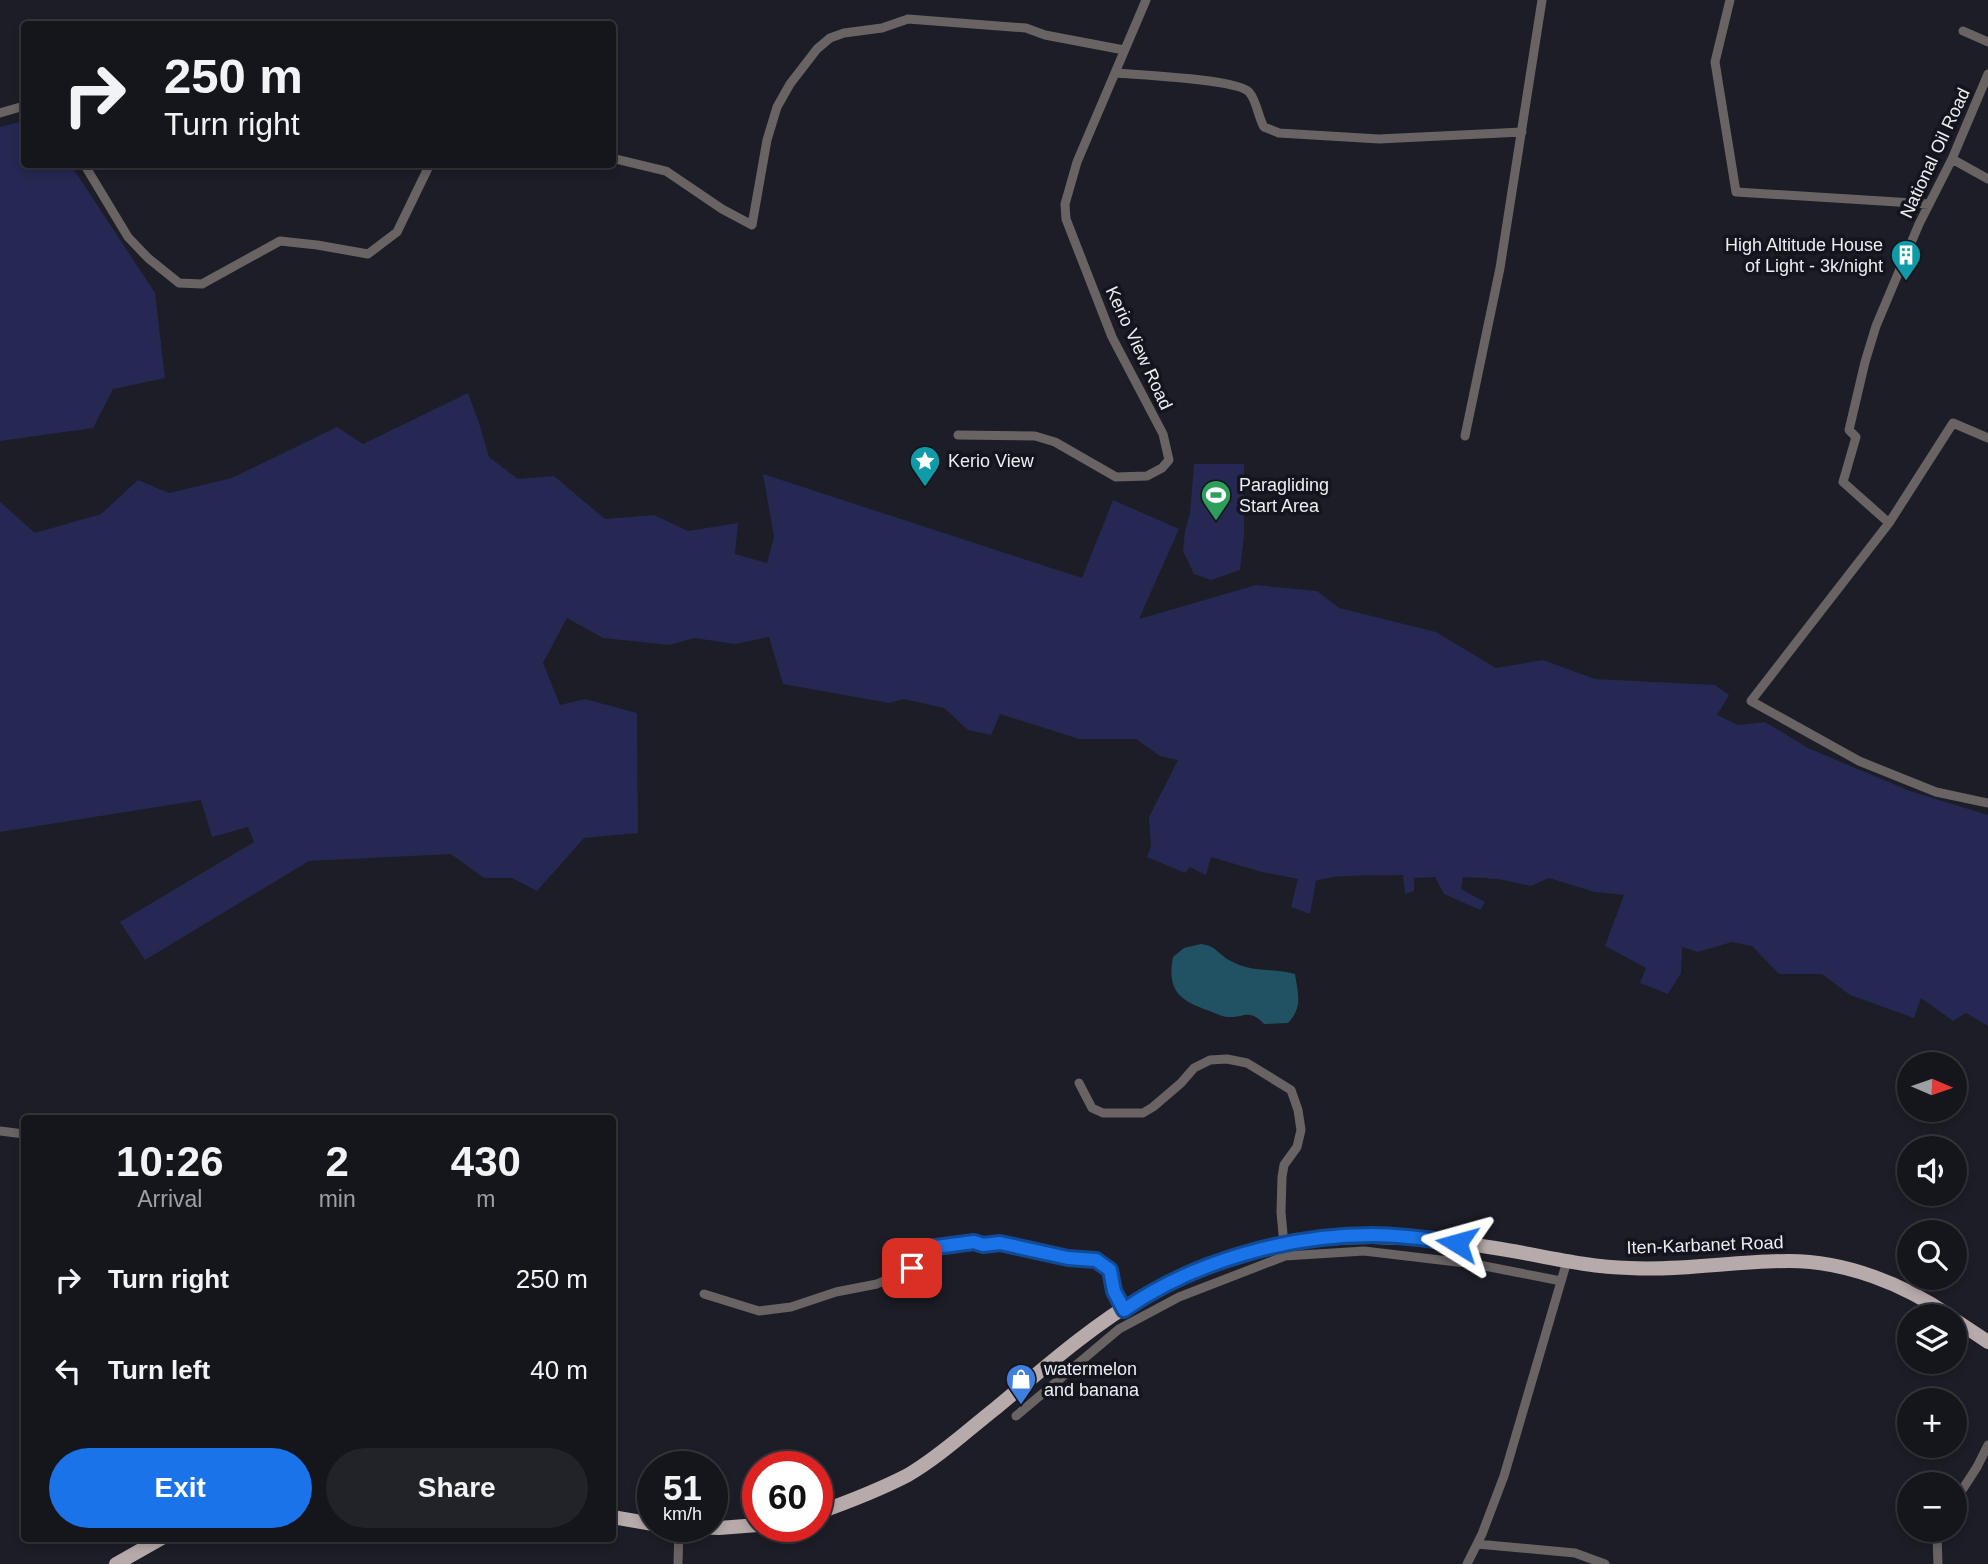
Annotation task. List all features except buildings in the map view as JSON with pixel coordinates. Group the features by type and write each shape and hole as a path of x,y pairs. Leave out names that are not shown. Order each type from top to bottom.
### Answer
{"main road":[{"name":"Iten-Karbanet Road","path":"833,1507 910,1474 963,1435 1089,1333 1144,1296 1207,1267 1284,1250 1370,1235 1418,1237 1627,1268 1681,1269 1791,1261 1839,1266 1894,1284 1929,1304"},
{"path":"1967,1328 1988,1342"},
{"path":"616,1518 637,1521"},
{"path":"116,1564 155,1542"}],"street":[{"name":"Kerio View Road","path":"958,435 1035,436 1055,442 1116,477 1147,476 1162,468 1169,460 1163,434 1112,337 1066,219 1065,204 1077,162 1146,0"},
{"path":"1465,436 1500,268 1542,0"},
{"path":"1730,0 1715,62 1736,192 1929,204"},
{"path":"616,159 666,171 722,209 752,225 767,140 777,107 790,84 817,49 830,38 844,33 882,28 908,19 1026,28 1045,35 1124,50"},
{"path":"1963,31 1988,42"},
{"path":"1116,73 1185,78 1244,88 1252,95 1264,127 1279,133 1379,139 1522,132"},
{"name":"National Oil Road","path":"1889,523 1843,482 1856,437 1849,430 1876,326 1988,74"},
{"path":"0,113 21,107"},
{"path":"1952,159 1988,179"},
{"path":"86,168 128,237 148,258 179,283 202,284 280,241 317,244 368,254 397,232 428,168"},
{"path":"1988,438 1953,423 1889,523 1751,701 1859,761 1936,792 1988,803"},
{"path":"1079,1083 1092,1108 1103,1114 1143,1112 1153,1107 1194,1068 1210,1060 1227,1059 1247,1063 1291,1090 1301,1130 1297,1147 1284,1166 1282,1177 1284,1250"},
{"path":"0,1131 21,1134"},
{"path":"704,1294 759,1311 791,1307 836,1292 877,1284 912,1268 936,1247 974,1242 983,1245 1000,1243 1068,1258 1096,1260 1110,1270 1114,1291 1124,1310"},
{"path":"1016,1416 1119,1329 1179,1297 1284,1250 1364,1251 1474,1264 1561,1280"},
{"path":"1467,1564 1504,1476 1567,1261"},
{"path":"1967,1482 1988,1445"},
{"path":"676,1542 678,1564"},
{"path":"1937,1542 1938,1564"},
{"path":"1477,1544 1574,1553 1605,1564"}],"shaded area":[{"path":"21,122 21,168 73,168 155,293 165,378 113,389 93,428 0,441 0,127"},
{"path":"468,393 489,457 518,479 554,476 605,519 654,515 688,531 738,523 735,554 767,563 774,537 763,474 1082,578 1113,500 1179,529 1139,619 1256,585 1317,591 1339,608 1436,632 1496,668 1543,660 1595,679 1715,685 1729,695 1717,715 1738,725 1765,722 1808,748 1910,791 1988,815 1988,1026 1966,1013 1953,1021 1921,998 1914,1018 1850,995 1822,974 1779,974 1752,946 1732,942 1698,952 1682,947 1681,973 1668,994 1640,983 1646,968 1605,946 1624,895 1595,892 1549,878 1531,886 1498,879 1463,877 1461,889 1485,902 1480,910 1444,894 1435,877 1414,878 1414,891 1405,894 1403,875 1325,878 1316,881 1310,914 1291,907 1298,879 1211,857 1206,875 1190,867 1185,873 1147,857 1151,846 1149,817 1178,760 1160,756 1136,739 1079,739 1000,714 991,735 968,730 944,708 904,699 889,703 783,684 769,637 735,644 694,638 670,645 603,638 567,618 543,663 560,705 585,699 637,713 638,833 584,838 537,891 512,878 484,878 451,854 309,861 145,960 120,922 254,842 248,827 212,837 201,800 0,832 0,502 35,533 101,514 138,480 169,493 232,478 337,427 363,444"},
{"name":"Paragliding Start Area","path":"1194,464 1244,464 1244,535 1240,570 1211,580 1194,574 1183,551 1190,513"},
{"path":"1201,944 1210,946 1229,960 1245,967 1295,974 1298,1006 1288,1023 1264,1024 1250,1015 1223,1016 1182,997 1173,985 1173,957 1184,948"}],"place":[{"name":"High Altitude House of Light - 3k/night","path":"1906,282"},
{"name":"Kerio View","path":"925,488"},
{"name":"Paragliding Start Area","path":"1216,522"},
{"name":"watermelon and banana","path":"1021,1406"}],"route":[{"path":"912,1268 936,1247 974,1242 983,1245 1000,1243 1068,1258 1096,1260 1110,1270 1114,1291 1124,1310 1144,1296 1207,1267 1284,1243 1370,1235 1418,1237 1457,1243"}]}
